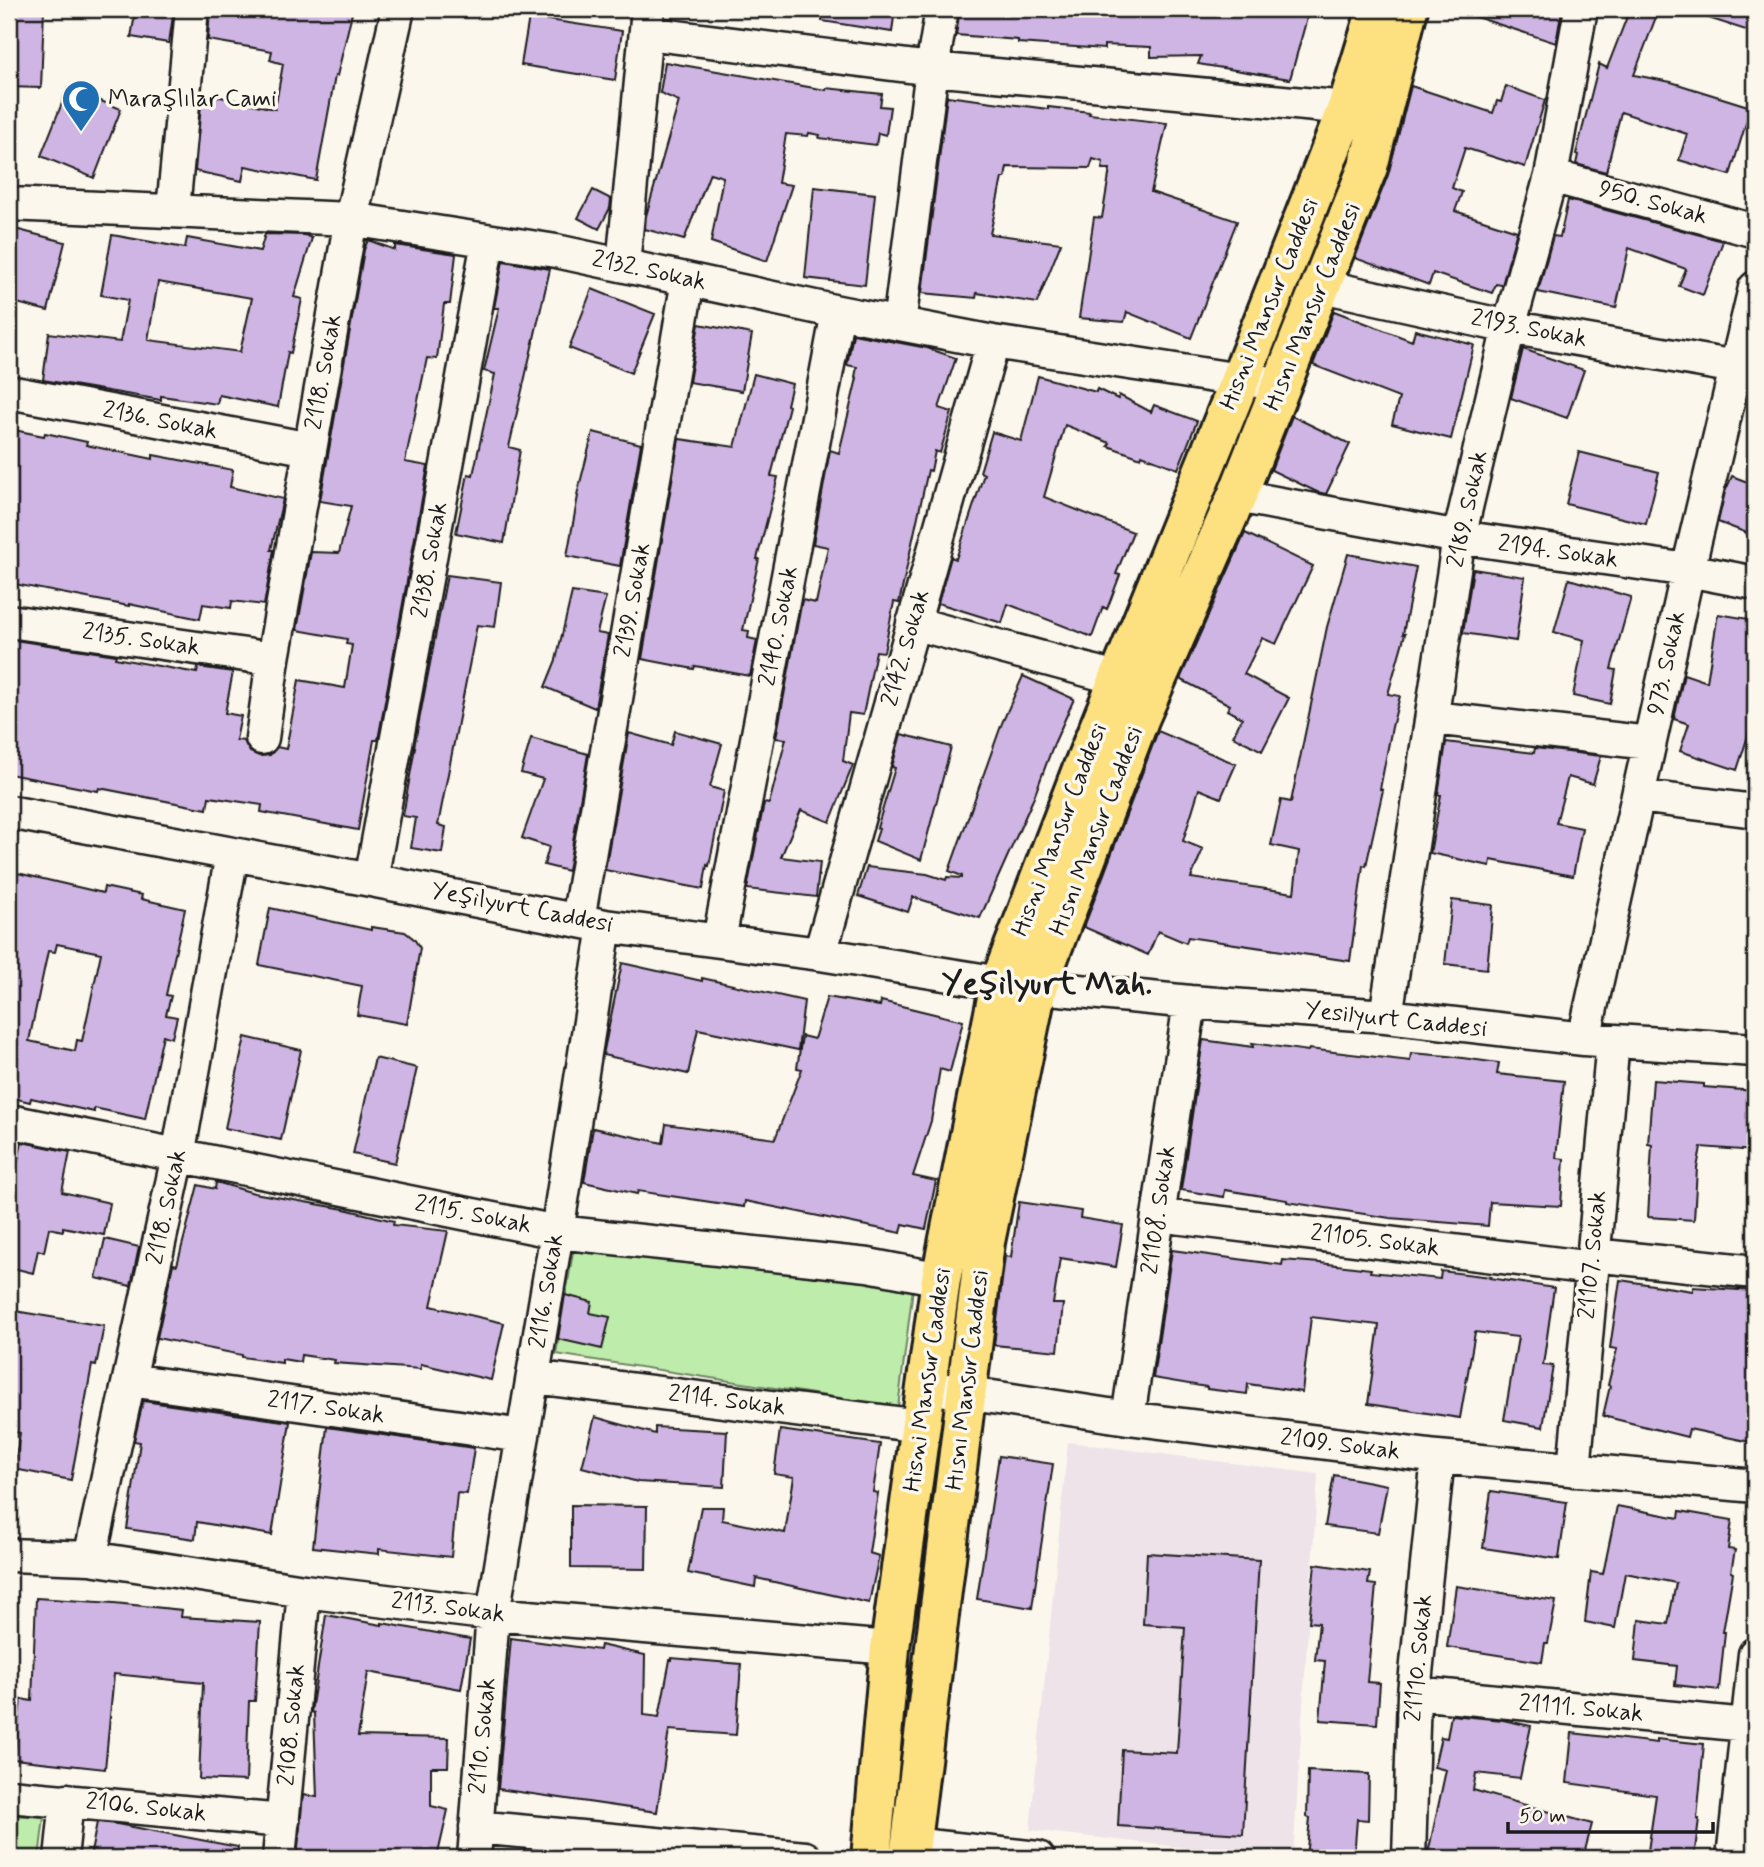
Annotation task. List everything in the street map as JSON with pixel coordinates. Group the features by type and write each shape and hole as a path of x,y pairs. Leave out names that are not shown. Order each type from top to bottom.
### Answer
{"main road":[{"name":"Hisni Mansur Caddesi","path":"872,1858 890,1648 941,1279 1019,985 1077,784 1348,108 1377,9"},
{"name":"Hısnı Mansur Caddesi","path":"910,1851 1019,985 1237,496 1322,286 1368,167 1408,9"}],"street":[{"path":"173,210 192,9"},
{"name":"2118. Sokak","path":"262,738 273,659 351,219 398,9"},
{"path":"899,324 942,9"},
{"name":"2189. Sokak","path":"1386,1016 1459,537 1509,327 1551,176 1581,9"},
{"path":"622,265 647,21 932,68 1348,108"},
{"name":"950. Sokak","path":"1551,176 1755,231"},
{"name":"2132. Sokak","path":"9,204 351,219 556,251 838,312 993,342 1240,380 1283,382"},
{"name":"2138. Sokak","path":"371,880 488,241"},
{"name":"2139. Sokak","path":"592,923 688,280"},
{"name":"2193. Sokak","path":"1322,286 1509,327 1736,367"},
{"name":"973. Sokak","path":"1599,1040 1649,743 1753,304"},
{"name":"2140. Sokak","path":"719,940 838,312"},
{"name":"2142. Sokak","path":"820,954 993,342"},
{"name":"2136. Sokak","path":"9,392 310,449"},
{"name":"2194. Sokak","path":"1237,496 1459,537 1688,570 1755,583"},
{"name":"2135. Sokak","path":"9,621 273,659"},
{"path":"913,623 1120,679"},
{"path":"1433,718 1649,743"},
{"path":"1638,796 1755,811"},
{"name":"Yeşilyurt Caddesi","path":"9,812 592,923 1019,985"},
{"name":"2118. Sokak","path":"90,1558 178,1156 232,854"},
{"name":"2116. Sokak","path":"493,1614 557,1232 592,923"},
{"name":"Yesilyurt Caddesi","path":"1019,985 1190,1002 1386,1016 1599,1040 1755,1050"},
{"name":"21108. Sokak","path":"1128,1418 1190,1002"},
{"name":"21107. Sokak","path":"1574,1470 1592,1261 1599,1040"},
{"name":"2115. Sokak","path":"9,1121 557,1232 868,1265 941,1279"},
{"name":"21105. Sokak","path":"1158,1215 1592,1261 1755,1272"},
{"name":"2114. Sokak","path":"533,1377 921,1426"},
{"name":"2117. Sokak","path":"129,1380 523,1436"},
{"name":"2109. Sokak","path":"927,1387 1128,1418 1438,1457 1755,1486"},
{"name":"21110. Sokak","path":"1409,1858 1414,1693 1438,1457"},
{"name":"2113. Sokak","path":"9,1555 90,1558 304,1591 493,1614 890,1648"},
{"name":"2108. Sokak","path":"279,1858 304,1591"},
{"name":"2110. Sokak","path":"474,1858 493,1614"},
{"path":"1733,1858 1755,1654"},
{"name":"21111. Sokak","path":"1414,1693 1748,1725"},
{"name":"2106. Sokak","path":"9,1796 282,1821"},
{"path":"61,1858 66,1800"},
{"path":"476,1827 651,1851 805,1858"},
{"path":"910,1851 1038,1858"}],"shaded area":[{"path":"1068,1442 1318,1474 1293,1858 1030,1830"}],"green space":[{"path":"575,1240 913,1288 898,1407 556,1354"},
{"path":"9,1815 44,1817 39,1858 9,1858"}],"building":[{"path":"9,9 44,9 41,88 9,87"},
{"path":"136,9 174,9 169,43 131,37"},
{"path":"210,9 353,9 335,76 316,180 245,166 242,181 195,171 202,93 275,109 283,64 270,60 272,51 208,40"},
{"path":"823,9 895,9 892,32 822,21"},
{"path":"960,9 1136,9 1155,14 1156,9 1276,9 1307,18 1290,79 1198,64 1201,56 1151,57 1151,47 1104,45 1104,49 1018,43 1018,40 956,35"},
{"path":"1465,9 1562,9 1556,43 1464,13"},
{"path":"1630,9 1659,9 1634,75 1671,82 1751,107 1730,175 1679,160 1687,134 1621,112 1606,172 1576,164 1576,154 1599,64 1607,68"},
{"path":"1694,9 1755,9 1755,33 1693,13"},
{"path":"529,17 622,31 615,80 521,65"},
{"path":"665,62 826,90 882,94 880,106 890,107 886,135 878,133 876,145 819,138 820,135 809,133 808,136 786,134 778,183 792,185 767,261 711,242 723,177 710,173 684,240 645,229 646,216 679,101 660,93"},
{"path":"1411,86 1493,113 1497,101 1501,102 1506,86 1545,100 1525,167 1465,148 1452,188 1462,192 1455,211 1517,231 1502,285 1496,284 1492,293 1433,273 1429,285 1355,258 1388,175"},
{"name":"Maraşlılar Cami","path":"68,88 121,109 94,178 41,156"},
{"path":"947,96 1167,123 1151,192 1237,221 1191,338 1127,312 1124,322 1079,318 1094,217 1102,218 1110,169 1102,169 1103,162 1093,159 1090,168 1007,167 1005,178 1002,178 990,234 1061,243 1037,303 977,293 976,298 922,293"},
{"path":"814,187 875,194 865,285 805,278"},
{"path":"593,190 611,199 610,208 599,229 578,218"},
{"path":"1568,200 1723,241 1703,295 1679,286 1686,269 1629,248 1616,308 1538,292 1553,236 1560,237"},
{"path":"15,229 65,242 48,311 9,301 9,255"},
{"path":"265,234 305,235 312,238 294,297 302,299 291,353 288,352 278,407 219,395 217,404 161,396 161,400 43,380 49,333 120,342 128,300 101,295 112,235 185,248 187,238 260,251","holes":["158,282 252,298 240,352 148,340"]},
{"path":"368,240 395,250 395,245 456,254 450,304 444,304 437,359 427,358 405,462 428,466 378,740 374,740 358,830 261,812 262,805 209,797 207,809 9,774 9,671 14,640 116,655 115,658 197,673 198,667 233,672 225,713 241,716 236,740 244,741 250,752 259,756 270,755 277,747 286,749 299,680 345,688 352,645 346,644 347,639 297,630 311,552 339,553 351,506 320,501 364,250"},
{"path":"503,261 550,269 509,447 520,450 504,543 456,533 468,474 473,475 495,374 484,371 499,308 494,308"},
{"path":"592,289 655,314 631,373 569,348"},
{"path":"1334,311 1412,341 1415,330 1474,345 1451,439 1392,424 1399,398 1313,365"},
{"path":"699,324 752,334 742,391 689,382"},
{"path":"853,334 927,348 956,358 939,408 952,412 940,453 935,451 931,471 928,470 899,603 894,602 884,652 876,651 863,715 849,713 843,761 853,765 830,822 801,810 781,857 820,862 816,897 747,889 764,803 769,804 786,739 776,738 802,600 816,603 828,547 813,544 830,450 839,453 857,378 857,367 847,365"},
{"path":"1523,349 1584,370 1567,418 1511,398"},
{"path":"754,374 792,384 771,476 778,477 757,559 743,630 749,631 748,638 757,640 750,676 642,659 679,439 735,447"},
{"path":"1038,376 1096,392 1097,389 1118,399 1119,395 1151,412 1154,405 1197,421 1178,469 1108,446 1110,443 1065,425 1044,497 1133,532 1116,574 1120,575 1107,609 1103,607 1092,637 1008,604 1002,623 938,603 951,557 956,559 984,474 980,472 992,432 1021,441"},
{"path":"1292,416 1350,444 1326,494 1271,470"},
{"path":"9,429 44,436 45,433 153,459 153,455 233,470 230,487 283,499 271,550 274,550 264,605 232,601 231,608 203,604 200,619 9,583"},
{"path":"593,432 641,444 620,566 567,556 577,495"},
{"path":"1579,452 1659,472 1646,524 1566,504"},
{"path":"1732,476 1755,485 1755,536 1718,522"},
{"path":"1245,533 1313,566 1276,644 1262,638 1244,674 1289,698 1262,751 1233,736 1242,718 1227,710 1230,705 1180,679"},
{"path":"1348,554 1416,567 1405,634 1388,694 1400,696 1380,789 1383,790 1366,866 1363,865 1350,961 1188,937 1186,943 1158,931 1148,955 1084,927 1158,731 1236,764 1221,798 1199,789 1183,841 1203,849 1191,878 1294,893 1299,851 1271,845 1281,800 1291,802 1327,627"},
{"path":"1473,569 1525,577 1516,641 1463,633"},
{"path":"447,575 501,582 495,627 477,625 438,825 446,827 442,853 411,848 416,818 403,816"},
{"path":"1569,579 1631,597 1611,669 1616,670 1610,704 1573,696 1584,640 1554,632"},
{"path":"572,592 606,597 597,633 608,635 595,708 545,687 556,660"},
{"path":"1718,614 1755,620 1755,714 1737,770 1680,751 1689,724 1674,719 1684,674 1707,682"},
{"path":"1023,676 1074,699 980,918 913,897 908,912 858,896 867,867 927,874 946,880 947,877 962,878 949,871 1002,723"},
{"path":"675,731 722,744 710,787 724,791 703,889 605,870 629,733 671,745"},
{"path":"901,734 951,747 921,860 875,841 895,768 892,767"},
{"path":"531,738 588,754 568,871 544,865 549,847 522,838 543,779 521,773"},
{"path":"1446,742 1534,753 1535,748 1601,756 1593,784 1568,777 1556,823 1582,828 1573,876 1491,860 1490,866 1430,853 1441,795 1438,795"},
{"path":"9,871 103,893 104,887 142,895 141,899 185,909 166,995 171,996 166,1015 177,1017 172,1038 163,1035 145,1119 94,1108 94,1112 31,1098 30,1102 9,1097","holes":["57,944 101,953 82,1041 77,1040 75,1051 29,1041 48,951 55,952"]},
{"path":"1452,900 1493,905 1487,969 1445,964"},
{"path":"270,908 371,930 371,927 405,932 414,939 420,948 407,1024 357,1015 362,986 259,965"},
{"path":"622,963 804,1001 798,1050 698,1029 688,1074 603,1055"},
{"path":"827,997 880,1006 881,1001 963,1021 950,1072 940,1069 931,1121 913,1176 936,1181 926,1229 903,1224 901,1233 745,1201 744,1207 638,1191 637,1194 584,1182 593,1128 663,1143 666,1124 775,1139 802,1069 797,1068 802,1036 814,1039"},
{"path":"245,1037 301,1050 281,1140 225,1128"},
{"path":"1203,1040 1410,1061 1411,1053 1448,1056 1499,1063 1497,1074 1564,1081 1556,1158 1564,1159 1561,1206 1490,1202 1488,1226 1390,1218 1225,1190 1224,1197 1181,1190"},
{"path":"375,1058 417,1068 395,1163 353,1154"},
{"path":"1653,1080 1755,1091 1755,1151 1701,1147 1694,1220 1648,1217 1652,1145 1648,1144"},
{"path":"22,1142 70,1152 62,1192 110,1203 104,1235 63,1227 63,1231 49,1228 44,1252 38,1250 33,1273 9,1267 9,1203"},
{"path":"216,1182 254,1193 394,1221 393,1225 448,1231 431,1306 504,1323 491,1380 421,1364 421,1369 334,1363 335,1360 301,1355 300,1362 282,1359 282,1363 157,1338 173,1264 177,1265 198,1185 215,1189"},
{"path":"1019,1202 1081,1211 1080,1218 1123,1225 1116,1267 1060,1258 1053,1304 1063,1304 1058,1351 994,1345 1005,1256 1011,1257"},
{"path":"105,1239 139,1247 131,1286 96,1278"},
{"path":"1172,1250 1282,1265 1283,1260 1320,1263 1371,1269 1370,1272 1440,1279 1441,1271 1554,1288 1543,1365 1553,1366 1543,1427 1504,1420 1518,1337 1475,1332 1460,1418 1368,1404 1379,1325 1311,1317 1302,1392 1248,1384 1247,1394 1153,1378"},
{"path":"1620,1280 1693,1291 1693,1287 1755,1291 1755,1443 1689,1429 1687,1437 1603,1416 1617,1349 1610,1348"},
{"path":"565,1295 592,1302 590,1313 610,1317 602,1349 558,1339"},
{"path":"9,1310 104,1326 96,1366 92,1365 71,1480 14,1469 20,1433 9,1431"},
{"path":"143,1401 290,1422 272,1535 197,1522 195,1539 127,1529 140,1442 134,1441"},
{"path":"595,1417 655,1434 655,1427 727,1431 724,1487 638,1482 582,1467"},
{"path":"327,1427 474,1448 467,1494 457,1493 451,1557 379,1549 379,1554 313,1547"},
{"path":"780,1430 880,1444 873,1492 878,1493 869,1553 879,1556 869,1603 756,1578 755,1587 688,1573 701,1507 723,1507 722,1520 785,1533 794,1477 774,1474"},
{"path":"999,1456 1053,1464 1032,1608 977,1599"},
{"path":"1334,1475 1387,1485 1378,1533 1325,1526"},
{"path":"1491,1491 1567,1502 1559,1559 1483,1548"},
{"path":"571,1505 647,1506 646,1569 571,1568"},
{"path":"1617,1506 1679,1518 1680,1511 1732,1520 1728,1549 1735,1550 1723,1632 1719,1690 1675,1685 1677,1666 1635,1661 1639,1620 1668,1624 1676,1583 1625,1573 1615,1628 1585,1622 1591,1572 1603,1574"},
{"path":"1147,1553 1259,1560 1243,1834 1118,1826 1122,1750 1177,1753 1185,1627 1143,1624"},
{"path":"1315,1564 1370,1572 1368,1584 1376,1585 1367,1682 1380,1683 1377,1724 1320,1720 1325,1661 1315,1660 1319,1623 1309,1622"},
{"path":"1456,1586 1556,1601 1542,1662 1447,1647"},
{"path":"36,1598 182,1610 181,1617 260,1622 255,1701 249,1701 246,1781 199,1779 203,1683 114,1674 105,1769 14,1759 21,1699 32,1701"},
{"path":"326,1615 470,1639 461,1689 368,1672 358,1736 449,1738 448,1767 431,1767 431,1806 448,1810 437,1858 297,1858 303,1795 317,1797 314,1713 311,1712"},
{"path":"511,1638 599,1650 600,1645 645,1655 644,1715 659,1717 672,1658 741,1664 736,1735 669,1730 657,1812 498,1789"},
{"path":"1451,1715 1503,1720 1531,1726 1520,1778 1476,1773 1473,1790 1592,1824 1583,1858 1427,1858 1446,1770 1434,1767 1441,1737 1447,1738"},
{"path":"1572,1733 1657,1743 1657,1739 1704,1744 1694,1858 1647,1858 1656,1795 1567,1783"},
{"path":"1308,1771 1369,1774 1368,1820 1357,1819 1354,1858 1306,1858 1310,1818 1307,1817"},
{"path":"97,1822 238,1847 237,1858 90,1858"}],"place":[{"name":"Maraşlılar Cami","path":"81,133"}],"district":[{"name":"Yeşilyurt Mah.","path":"1047,984"}]}
